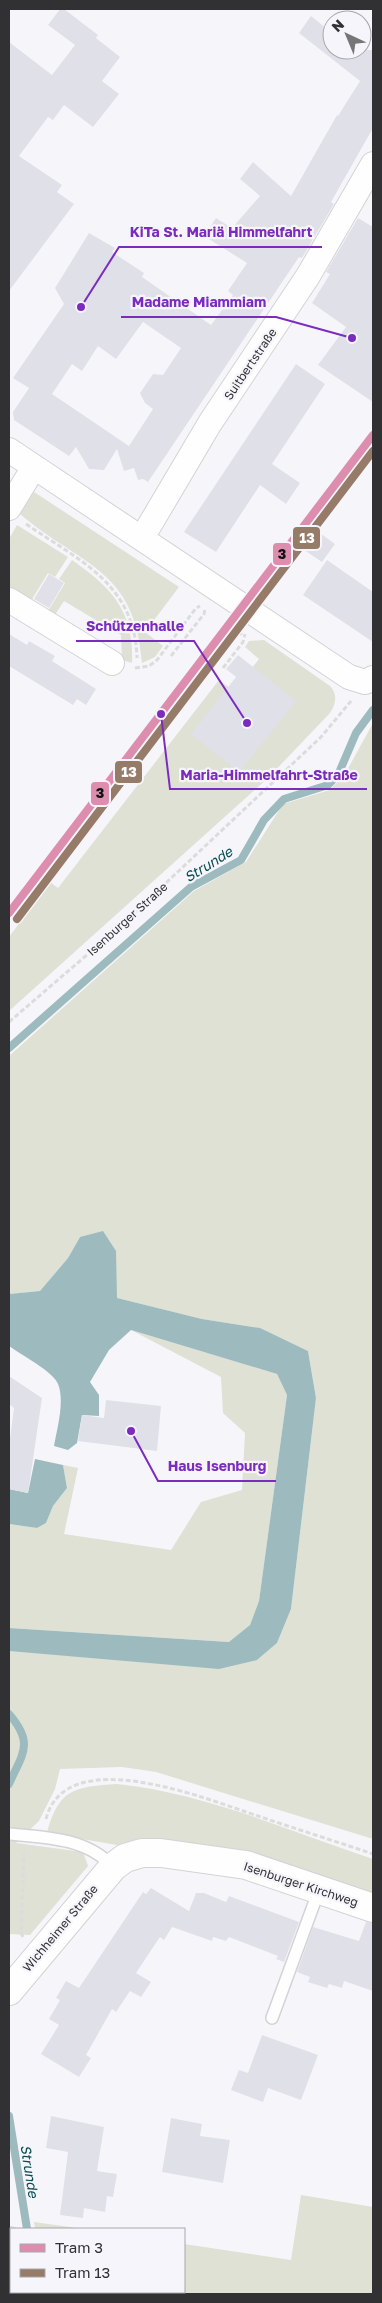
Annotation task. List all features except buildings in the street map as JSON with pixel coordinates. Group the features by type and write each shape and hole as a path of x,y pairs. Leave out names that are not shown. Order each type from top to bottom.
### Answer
{"street":[{"name":"Suitbertstraße","path":"142,538 180,472 308,276 373,164"},
{"path":"9,450 142,538 251,623 349,677 369,680"},
{"path":"16,515 34,467"},
{"path":"9,600 112,663"},
{"name":"Isenburger Kirchweg","path":"113,1867 125,1858 142,1853 161,1853 246,1865 320,1888 373,1908"},
{"name":"Wichheimer Straße","path":"9,1991 113,1867"},
{"path":"9,2239 10,2254"}],"lane":[{"path":"9,1834 42,1837 88,1847 102,1855 113,1867"},
{"path":"272,2018 320,1888"}],"path":[{"path":"16,515 94,571 116,590 129,615 137,643 137,668"},
{"path":"112,663 137,668 149,666 157,660 196,608 206,603 204,614 171,656"},
{"path":"223,668 243,642 251,623"},
{"path":"202,681 236,637 251,623"},
{"name":"Isenburger Straße","path":"9,1022 117,930 321,737 369,680"},
{"path":"42,1837 49,1808 58,1795 72,1786 87,1782 117,1779 185,1792 373,1854"},
{"path":"24,1835 21,1933 35,1958"}],"shaded area":[{"path":"34,492 179,587 145,632 163,646 155,657 142,663 137,631 129,607 116,588 101,572 20,514"},
{"path":"17,525 68,557 55,577 48,573 31,601 48,611 65,583 59,579 72,560 99,581 118,602 129,629 132,645 132,663 122,660 121,635 64,601 53,618 9,591 9,539"},
{"path":"264,640 330,686 335,699 330,713 268,778 9,1011 9,937 50,882 58,888 219,680 234,691 259,659 245,647 249,641"},
{"path":"373,723 373,1839 156,1772 122,1767 60,1769 55,1789 39,1821 16,1843 83,1852 88,1866 30,1935 9,1934 9,1651 257,1660 277,1643 291,1609 316,1398 308,1351 259,1328 202,1319 116,1298 116,1251 80,1237 68,1258 40,1291 9,1294 9,1056 194,891 246,862 283,804 330,790 345,774"},
{"path":"131,1330 277,1374 287,1395 259,1601 250,1625 230,1642 9,1628 9,1524 37,1528 46,1523 53,1506 67,1488 63,1465 78,1468 64,1534 171,1550 201,1502 242,1490 245,1433 223,1413 221,1377"},
{"path":"117,1784 150,1789 215,1804 373,1859 373,1893 249,1852 141,1838 117,1845 47,1833 57,1807 71,1793 90,1787"},
{"path":"301,2195 373,2207 373,2294 44,2294 185,2293 185,2244 291,2260"},
{"path":"34,2222 77,2228 35,2228"}],"water":[{"path":"103,1231 116,1251 117,1298 202,1319 260,1328 308,1351 316,1398 291,1609 277,1643 257,1660 219,1669 9,1651 9,1628 229,1642 250,1625 259,1601 287,1395 277,1374 131,1330 109,1350 90,1382 99,1395 99,1416 82,1415 77,1443 68,1450 54,1446 61,1407 58,1384 44,1369 9,1346 9,1294 40,1291 68,1258 80,1237"},
{"path":"35,1459 63,1465 67,1488 53,1506 46,1523 37,1528 9,1524 9,1489 28,1493"}],"waterway":[{"name":"Strunde","path":"9,1048 191,887 241,860 264,820 284,799 328,785 338,775 356,733 373,710"},
{"name":"Strunde","path":"9,1714 17,1724 24,1741 22,1757 9,1784"},
{"name":"Strunde","path":"9,2116 27,2228"}],"tram line":[{"name":"3","path":"9,913 373,435"},
{"name":"13","path":"17,919 373,451"}],"place":[{"name":"KiTa St. Mariä Himmelfahrt","path":"81,307"},
{"name":"Madame Miammiam","path":"352,338"},
{"name":"Maria-Himmelfahrt-Straße","path":"161,714"},
{"name":"Schützenhalle","path":"247,723"},
{"name":"Haus Isenburg","path":"131,1431"}]}
